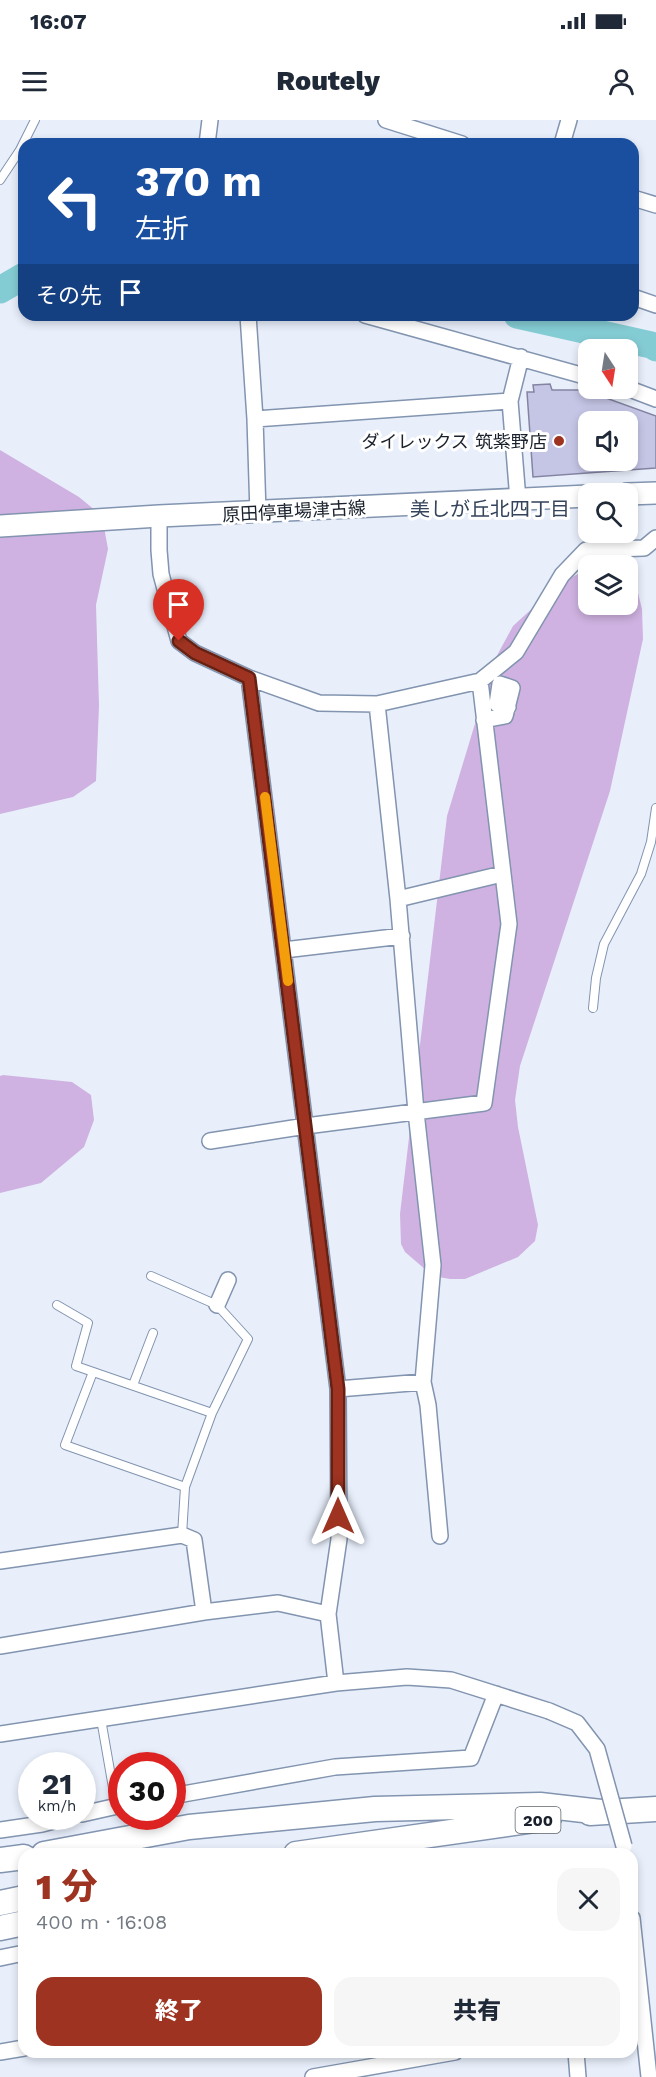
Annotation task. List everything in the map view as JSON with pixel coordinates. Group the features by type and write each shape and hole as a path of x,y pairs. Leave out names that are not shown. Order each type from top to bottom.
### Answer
{"highway":[{"path":"76,1848 189,1827 375,1809 540,1804 601,1812"},
{"name":"200","path":"337,1848 601,1812 656,1809"},
{"path":"381,1848 475,1828"},
{"path":"0,1860 18,1858"},
{"path":"0,1903 18,1900"},
{"path":"0,1928 18,1924"}],"main road":[{"path":"638,494 656,493"},
{"name":"原田停車場津古線","path":"0,526 159,516 578,497"}],"street":[{"path":"208,138 210,120"},
{"path":"386,120 443,138"},
{"path":"564,138 569,120"},
{"path":"639,200 656,205"},
{"path":"639,299 656,305"},
{"path":"248,321 258,513"},
{"path":"387,321 578,374"},
{"path":"518,500 510,401 521,357"},
{"path":"638,392 656,399"},
{"path":"255,419 510,401"},
{"path":"159,516 161,574 179,641 195,653 249,678 319,703 377,704 480,681 516,652 562,575 586,550 644,548 656,538"},
{"path":"249,678 338,1389 339,1539 327,1614 336,1683"},
{"path":"210,1141 484,1103 509,924 480,681"},
{"path":"377,704 402,936 416,1112 433,1265 423,1382 428,1404 440,1536"},
{"path":"484,720 505,716 508,707"},
{"path":"398,899 502,874"},
{"path":"284,950 402,936"},
{"path":"217,1305 228,1280"},
{"path":"338,1389 423,1382"},
{"path":"0,1561 183,1534 194,1540 204,1612"},
{"path":"0,1646 204,1612 278,1603 327,1614"},
{"path":"0,1734 336,1683 407,1677 451,1680 549,1711 577,1723 597,1749 623,1848"},
{"path":"186,1794 335,1767 471,1758 496,1694"},
{"path":"0,1830 18,1827"},
{"path":"0,1958 18,1954"},
{"path":"638,1974 649,2077"},
{"path":"0,2052 18,2049"},
{"path":"313,2077 421,2058"},
{"path":"576,2058 578,2077"}],"lane":[{"path":"26,138 34,120"},
{"path":"0,180 18,153"},
{"path":"593,1008 596,978 604,944 641,874 651,842 656,808"},
{"path":"151,1276 217,1305 248,1339 213,1413 185,1488 183,1534"},
{"path":"57,1305 88,1323 76,1365 213,1413"},
{"path":"133,1385 153,1333"},
{"path":"93,1372 65,1445 185,1488"},
{"path":"101,1719 108,1752"}],"shaded area":[{"path":"0,450 79,497 102,516 108,549 96,605 99,706 96,781 73,797 0,814"},
{"path":"578,574 578,615 638,615 638,593 642,609 643,639 610,791 520,1066 515,1100 518,1127 538,1225 535,1241 518,1257 465,1279 450,1279 433,1276 405,1252 401,1244 400,1214 447,816 494,661 513,626 560,583"},
{"path":"0,1076 72,1082 91,1095 94,1120 84,1147 41,1183 0,1193"}],"building":[{"name":"ダイレックス 筑紫野店","path":"550,384 552,390 578,390 578,399 609,399 656,416 656,468 638,469 638,411 578,411 578,471 615,471 533,477 527,392 534,392 533,385"}],"waterway":[{"path":"0,290 18,280"},
{"path":"544,321 656,348"}],"slow traffic":[{"path":"265,797 288,981"}],"place":[{"name":"ダイレックス 筑紫野店","path":"559,441"}],"district":[{"name":"美しが丘北四丁目","path":"490,509"}],"route":[{"path":"179,641 195,653 249,678 338,1389 338,1516"}]}
